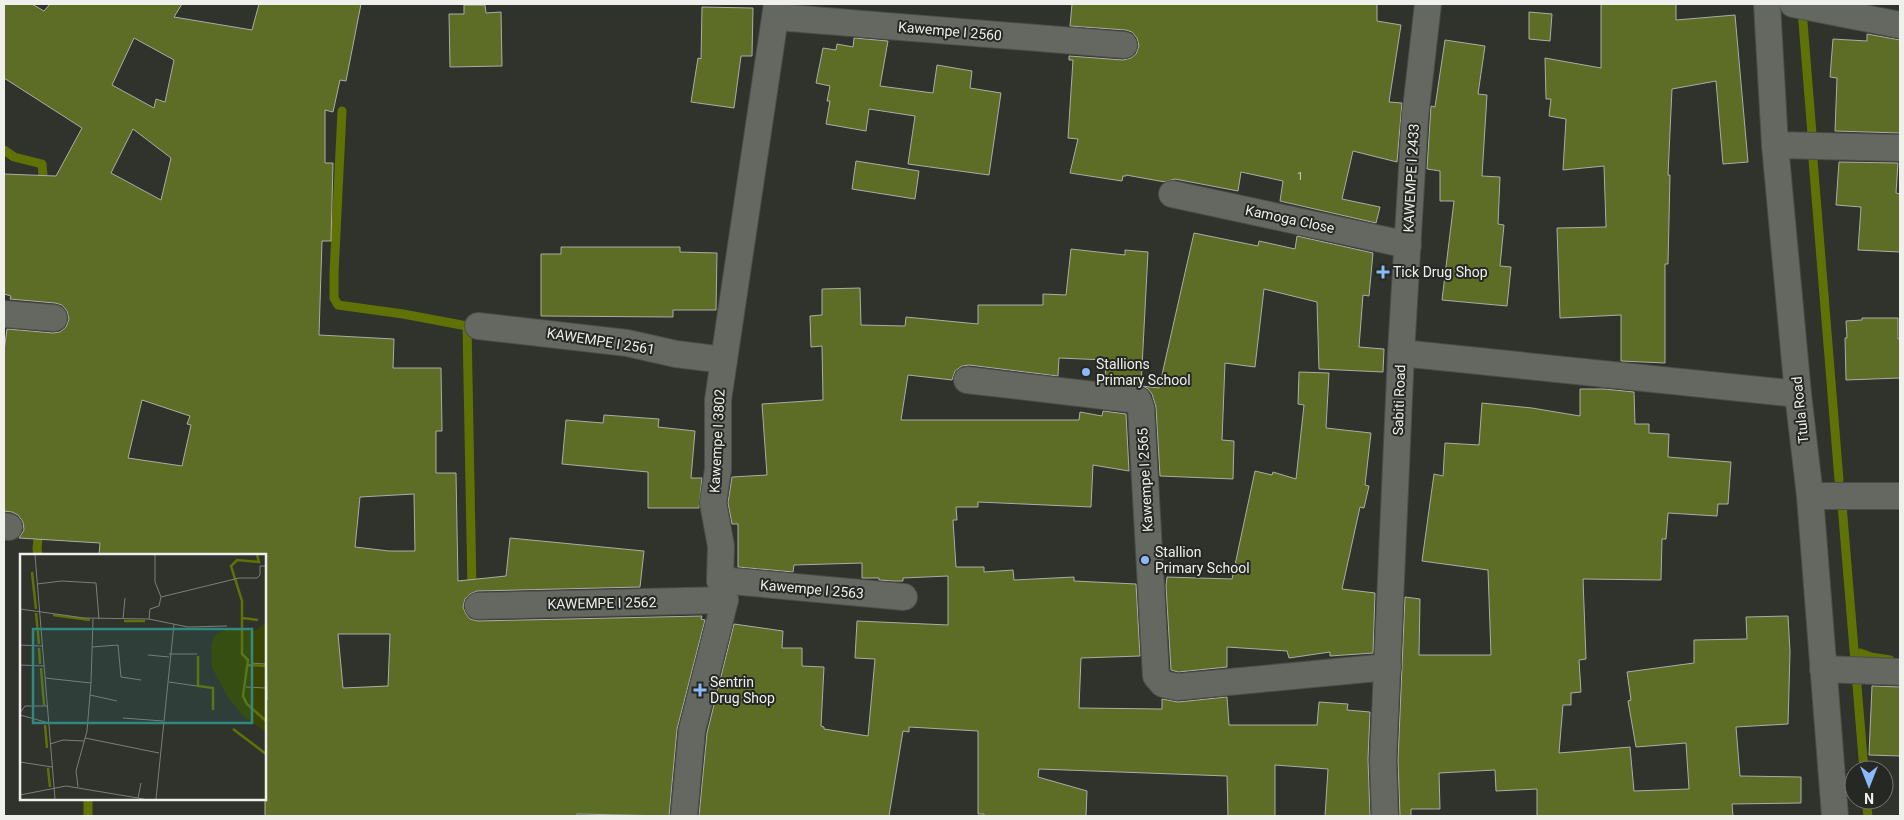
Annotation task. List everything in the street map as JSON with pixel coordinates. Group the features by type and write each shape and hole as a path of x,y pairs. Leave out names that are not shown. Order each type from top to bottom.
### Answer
{"street":[{"name":"KAWEMPE I 2433","path":"1401,353 1415,117 1428,4"},
{"name":"Ttula Road","path":"1767,4 1775,146 1798,394 1810,496 1835,816"},
{"path":"1793,4 1900,25"},
{"name":"Kawempe I 2560","path":"777,11 1124,45"},
{"name":"Kawempe I 3802","path":"684,816 692,730 722,590 721,546 713,503 718,469 718,400 777,11"},
{"path":"1775,146 1900,148"},
{"name":"Kamoga Close","path":"1172,194 1408,246"},
{"path":"4,314 54,318"},
{"name":"KAWEMPE I 2561","path":"478,326 627,343 676,354 724,360"},
{"name":"Sabiti Road","path":"1384,816 1383,760 1401,353 1798,394"},
{"name":"Kawempe I 2565","path":"967,380 1138,400 1141,408 1156,676 1163,684 1177,687 1388,667"},
{"path":"1810,496 1900,496"},
{"name":"Kawempe I 2563","path":"722,590 904,597"},
{"name":"KAWEMPE I 2562","path":"478,606 722,590"},
{"path":"1823,669 1900,672"}],"building":[{"path":"4,4 32,4 44,11 50,4 182,4 174,17 252,30 259,4 361,4 346,81 340,80 333,112 325,110 325,163 333,163 331,241 322,241 319,335 394,339 393,368 441,368 442,431 436,431 436,473 456,473 458,581 506,576 510,538 644,551 640,587 477,591 465,599 463,607 470,619 478,621 702,616 701,619 705,620 677,729 669,816 577,814 577,816 265,816 267,700 266,554 99,554 100,543 19,538 24,530 23,522 18,515 4,511 4,351 7,329 60,332 66,327 69,319 67,311 62,305 10,299 11,296 4,294 4,174 56,176 82,128 4,78","holes":["134,38 174,60 165,102 156,99 154,108 112,85","133,129 171,158 161,200 111,173","142,400 190,416 187,424 191,425 182,466 128,458","414,494 415,551 389,551 355,547 360,497","338,634 390,634 388,686 343,688"]},
{"path":"1072,4 1377,4 1377,21 1401,25 1389,102 1402,103 1397,162 1353,151 1342,199 1380,207 1376,223 1280,201 1283,181 1241,172 1238,191 1175,179 1165,182 1126,175 1123,176 1122,181 1070,173 1078,139 1068,138 1073,60 1069,60 1069,56 1123,60 1131,58 1136,54 1139,46 1137,38 1132,32 1126,30 1070,26"},
{"path":"1601,4 1676,4 1676,20 1735,15 1748,162 1723,164 1716,81 1672,89 1668,175 1670,175 1668,264 1665,264 1665,363 1621,361 1621,315 1560,318 1557,228 1606,227 1604,166 1563,170 1566,119 1549,116 1551,99 1546,99 1545,58 1601,68"},
{"path":"464,5 485,5 486,13 501,12 502,66 450,67 449,14 464,14"},
{"path":"702,7 753,8 752,56 741,56 734,108 691,102 698,58 701,59"},
{"path":"1529,12 1552,14 1550,41 1529,39"},
{"path":"1867,34 1900,40 1900,133 1835,131 1837,78 1830,77 1833,39 1867,41"},
{"path":"854,38 888,41 880,86 933,93 937,65 972,71 970,88 1001,93 989,175 908,164 915,116 869,109 866,131 826,124 830,101 827,101 830,86 816,83 823,48 836,50 837,44 853,47"},
{"path":"1445,40 1485,46 1478,94 1487,95 1482,176 1500,177 1498,224 1504,225 1500,266 1511,267 1507,306 1442,300 1454,201 1440,201 1440,171 1427,169 1431,106 1435,107"},
{"path":"856,161 919,171 915,199 852,189"},
{"path":"1839,162 1898,163 1896,193 1900,194 1900,252 1858,250 1861,207 1836,205"},
{"path":"1194,233 1258,246 1259,241 1295,249 1297,236 1373,253 1369,296 1363,295 1359,347 1384,349 1383,372 1319,369 1317,302 1264,289 1255,367 1225,363 1222,440 1234,441 1233,479 1160,476 1156,407 1152,394 1142,386 1159,388"},
{"path":"561,247 680,247 680,252 717,253 716,310 673,310 673,317 541,316 541,254 561,254"},
{"path":"1071,249 1125,255 1125,250 1148,252 1141,386 1105,381 1106,360 1059,358 1058,376 969,365 962,366 955,371 952,380 908,375 901,420 1079,420 1080,412 1102,416 1103,411 1126,414 1129,471 1093,465 1091,507 978,502 978,507 956,507 957,520 953,520 956,567 984,567 984,572 1013,570 1014,580 1074,577 1074,581 1136,584 1140,656 1081,658 1079,708 1162,709 1162,699 1178,702 1227,697 1229,725 1317,725 1319,702 1348,704 1347,710 1370,712 1368,759 1370,816 1325,816 1328,769 1275,765 1275,816 1228,816 1227,776 1039,769 1038,777 1087,791 1086,816 984,816 984,814 978,814 978,731 909,727 909,732 903,731 889,816 699,816 707,733 734,624 783,631 782,648 802,648 802,666 824,667 821,726 824,729 868,736 875,659 855,658 857,621 948,625 948,576 903,578 903,581 862,578 862,563 794,565 793,572 738,567 738,524 732,524 728,503 732,477 767,475 762,404 823,400 822,346 811,347 810,316 822,315 822,289 860,288 861,325 905,326 906,317 978,324 978,305 1043,305 1043,294 1066,295"},
{"path":"1862,318 1898,318 1900,378 1846,380 1846,321 1862,320"},
{"path":"1299,372 1329,373 1326,428 1371,433 1365,485 1369,486 1364,508 1360,507 1342,589 1375,593 1373,653 1330,656 1330,652 1289,658 1287,651 1227,647 1227,667 1178,672 1171,670 1167,577 1232,579 1255,471 1272,475 1273,472 1296,479 1304,405 1298,404"},
{"path":"1580,389 1634,392 1635,424 1649,424 1649,433 1669,434 1668,457 1731,462 1728,504 1718,504 1717,516 1668,513 1666,539 1662,539 1661,580 1583,579 1586,659 1579,660 1581,692 1571,693 1571,705 1563,705 1559,753 1630,747 1634,791 1689,789 1686,743 1636,747 1628,701 1631,700 1627,672 1694,663 1694,640 1747,639 1746,617 1788,616 1790,652 1788,724 1736,727 1740,776 1801,777 1801,803 1732,804 1733,816 1537,816 1537,789 1496,791 1495,770 1439,773 1440,809 1411,809 1411,816 1400,816 1398,760 1405,597 1420,599 1419,655 1491,655 1488,570 1422,561 1434,474 1443,476 1445,443 1479,445 1482,403 1532,408 1580,416"},
{"path":"604,415 659,419 658,427 695,431 691,478 702,478 699,508 648,508 648,472 562,464 566,420 603,423"},
{"path":"1872,686 1900,687 1900,756 1869,755"}],"waterway":[{"path":"1802,10 1812,134"},
{"path":"342,111 334,273 334,298 338,305 403,314 467,326 472,589"},
{"path":"4,150 14,157 42,164 44,187"},
{"path":"1813,160 1839,480"},
{"path":"1842,505 1863,760"},
{"path":"38,554 39,528"},
{"path":"1855,655 1860,653 1890,660"},
{"path":"88,800 88,816"},
{"path":"1867,810 1868,816"}],"place":[{"name":"Tick Drug Shop","path":"1383,272"},
{"name":"Stallions Primary School","path":"1086,372"},
{"name":"Stallion Primary School","path":"1145,560"},
{"name":"Sentrin Drug Shop","path":"700,690"}]}
